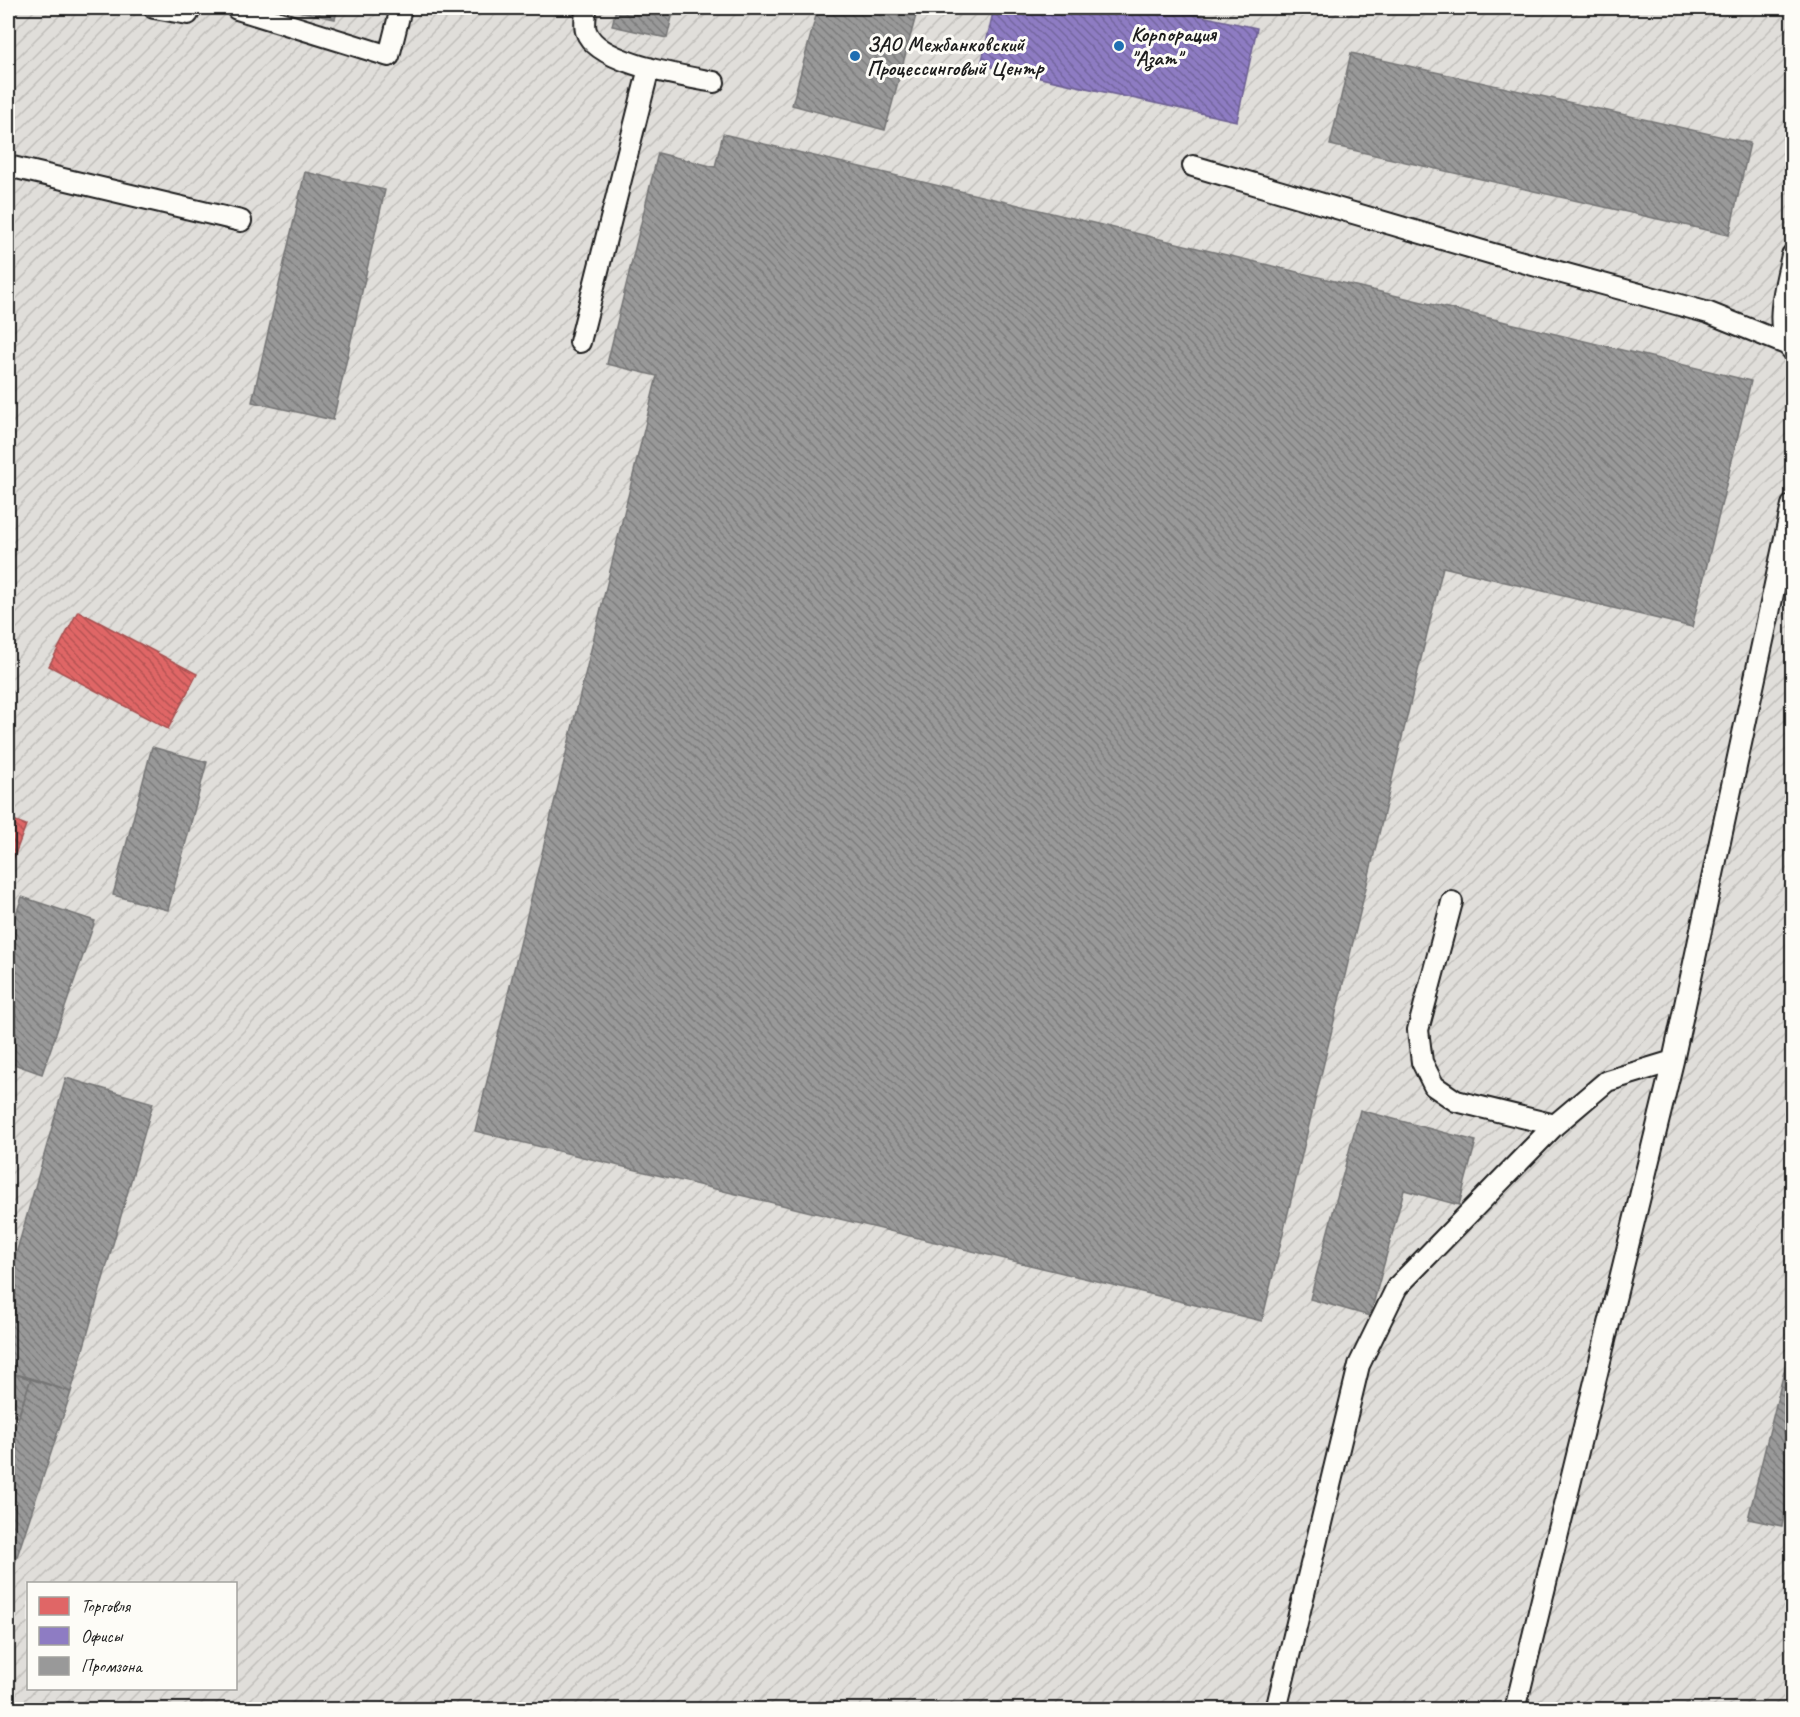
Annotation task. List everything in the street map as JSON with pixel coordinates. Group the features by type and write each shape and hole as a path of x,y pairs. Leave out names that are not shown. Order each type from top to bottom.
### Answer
{"lane":[{"path":"154,8 188,14"},
{"path":"237,9 389,56 401,8"},
{"path":"586,8 586,30 594,45 604,52 649,68 714,82"},
{"path":"580,342 649,68"},
{"path":"8,166 241,221"},
{"path":"1192,166 1493,254 1710,313 1789,347"},
{"path":"1789,347 1781,325 1792,255"},
{"path":"1515,1710 1673,1061 1792,505"},
{"path":"1452,902 1418,1030 1422,1062 1434,1086 1456,1101 1555,1125"},
{"path":"1276,1710 1359,1365 1397,1287 1555,1125 1607,1081 1673,1061"}],"shaded area":[{"path":"8,8 1792,8 1792,1709 8,1710"}],"building: Торговля":[{"path":"78,611 197,674 168,729 49,666"},
{"path":"8,818 26,825 8,873"}],"building: Офисы":[{"name":"Корпорация \"Азат\"","path":"994,8 1164,8 1257,28 1237,121 981,65"}],"building: Промзона":[{"path":"284,8 338,8 335,19"},
{"path":"616,8 674,8 667,38 612,26"},
{"name":"ЗАО Межбанковский Процессинговый Центр","path":"818,8 918,8 885,130 792,105"},
{"path":"1351,53 1750,143 1729,235 1330,145"},
{"path":"723,134 1751,381 1692,627 1443,567 1262,1321 475,1131 657,376 607,364 658,153 715,167"},
{"path":"305,172 385,190 333,420 252,402"},
{"path":"152,747 207,762 168,910 113,895"},
{"path":"22,897 95,921 42,1074 8,1062 8,937"},
{"path":"66,1078 153,1103 71,1392 8,1372 8,1282"},
{"path":"1360,1110 1476,1141 1459,1205 1404,1190 1370,1316 1310,1299"},
{"path":"1792,1339 1792,1484 1782,1526 1748,1519"},
{"path":"8,1372 31,1378 18,1417 8,1414"},
{"path":"31,1378 71,1392 8,1584 8,1450"}],"place":[{"name":"Корпорация \"Азат\"","path":"1119,46"},
{"name":"ЗАО Межбанковский Процессинговый Центр","path":"855,56"}]}
